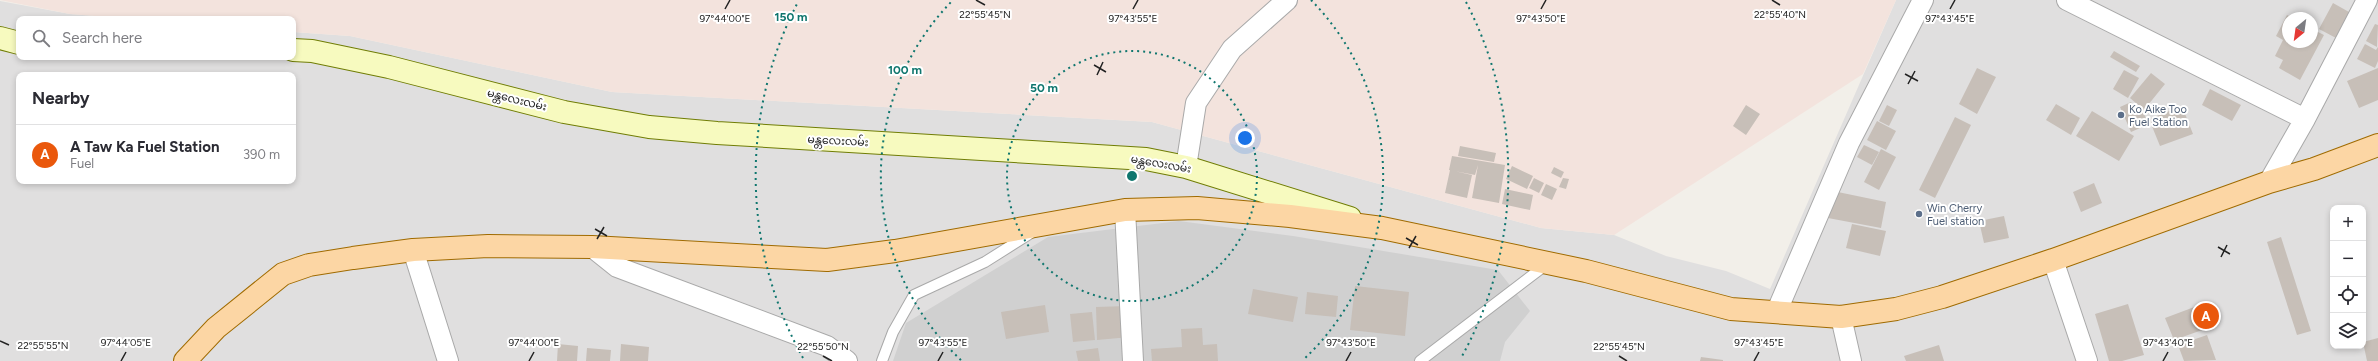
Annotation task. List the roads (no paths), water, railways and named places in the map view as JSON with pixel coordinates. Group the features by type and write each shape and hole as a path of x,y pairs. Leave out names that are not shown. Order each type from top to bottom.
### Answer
{"main road":[{"path":"0,38 16,42"},
{"name":"မန္တလေးလမ်း","path":"296,50 312,51 389,67 564,112 649,127 717,133 1146,159 1186,167 1382,228"},
{"path":"185,361 216,328 283,274 309,265 413,250 488,246 592,247 826,260 895,251 1125,210 1197,208 1290,216 1382,228 1548,263 1731,309 1841,317 1896,309 2053,260 2269,182 2314,169 2378,145"}],"street":[{"path":"1186,167 1196,103 1232,49 1287,0"},
{"path":"1776,313 1849,142 1923,0"},
{"path":"2068,0 2305,119"},
{"path":"2269,182 2305,119 2361,2"},
{"path":"1125,210 1134,361"},
{"path":"592,247 617,267 827,346 847,361"},
{"path":"413,250 448,361"},
{"path":"2053,260 2087,361"},
{"path":"1841,317 1851,361"}],"lane":[{"path":"882,361 893,332 914,295 984,262 1046,223"},
{"path":"1420,361 1548,263"}],"place":[{"name":"Ko Aike Too Fuel Station","path":"2121,115"},
{"name":"Win Cherry Fuel station","path":"1919,214"},
{"name":"A Taw Ka Fuel Station","path":"2206,316"}]}
